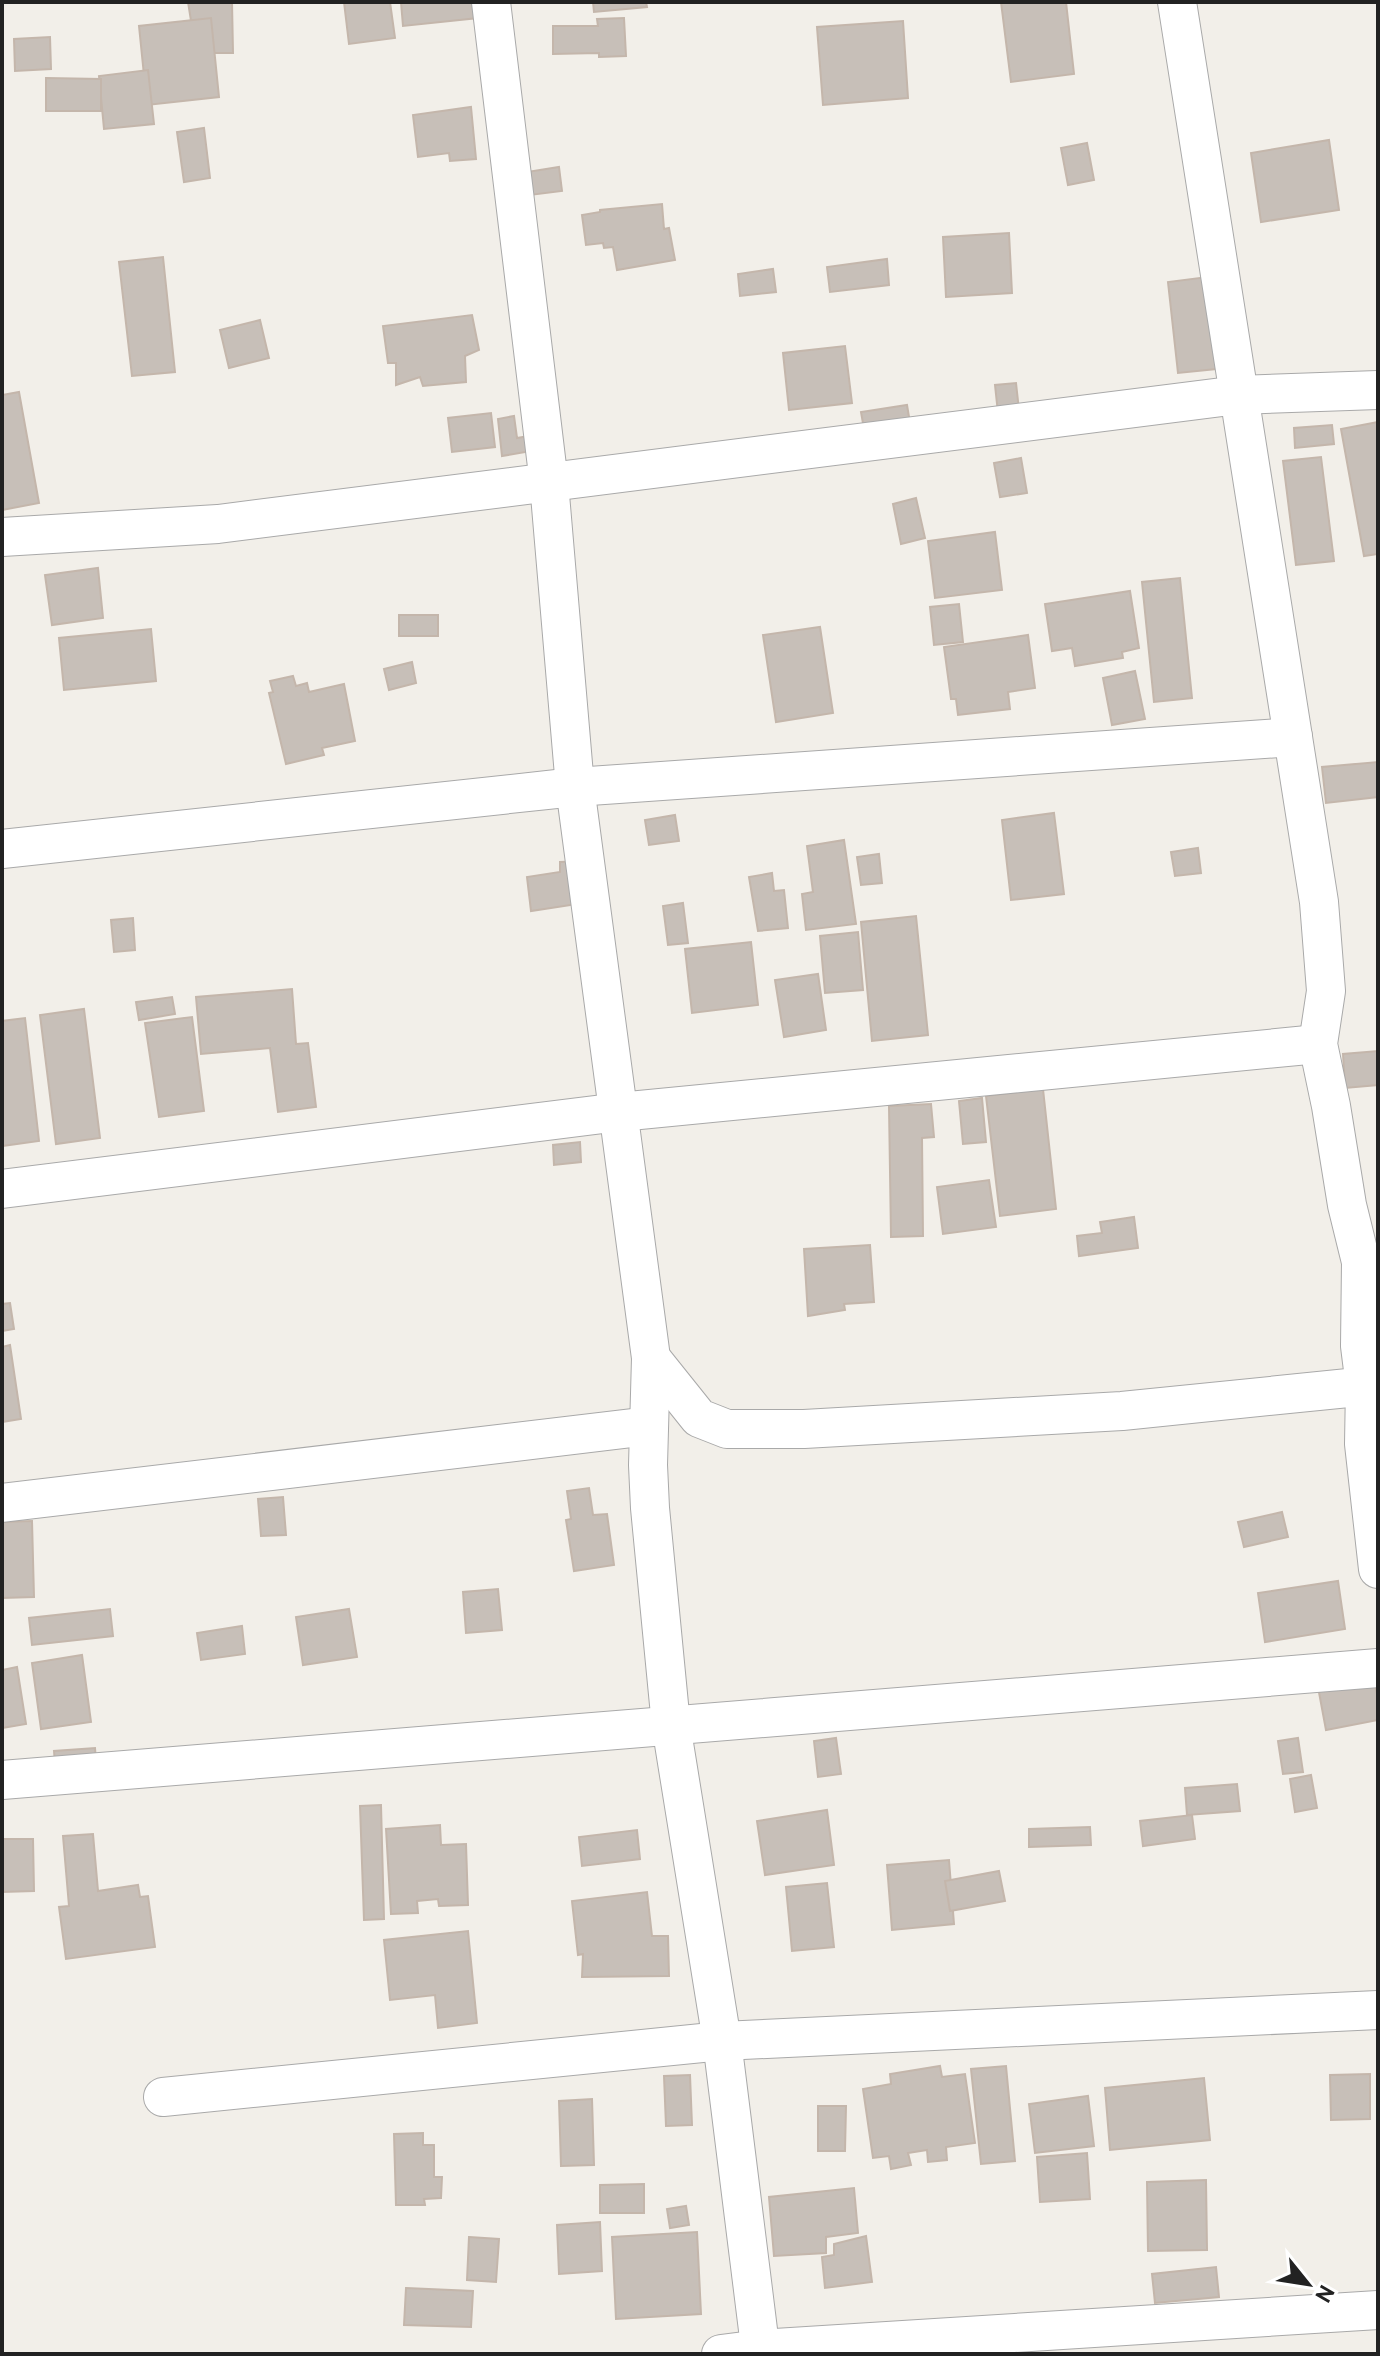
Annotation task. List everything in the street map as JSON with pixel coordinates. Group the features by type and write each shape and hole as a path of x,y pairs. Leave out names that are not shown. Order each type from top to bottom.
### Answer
{"street":[{"path":"491,2 549,483 575,787 651,1358 650,1508 671,1725 722,2041 760,2351"},
{"path":"1177,2 1319,902 1326,991 1318,1044 1347,1205 1361,1262 1360,1346 1371,1386 1364,1444 1378,1569"},
{"path":"2,537 218,524 1238,395 1378,390"},
{"path":"2,849 575,787 1293,737"},
{"path":"2,1189 619,1112 1318,1044"},
{"path":"651,1358 699,1418 727,1429 752,1430 1122,1411 1371,1386"},
{"path":"2,1503 649,1426"},
{"path":"2,1780 1378,1668"},
{"path":"163,2097 722,2041 1378,2010"},
{"path":"721,2354 1378,2310"}],"building":[{"path":"188,2 232,2 233,53 213,53 213,50 196,52"},
{"path":"344,2 390,2 395,38 349,44"},
{"path":"401,2 477,2 478,18 403,26"},
{"path":"593,2 646,2 647,7 594,12"},
{"path":"1001,2 1066,2 1074,74 1011,82"},
{"path":"211,18 219,97 147,105 139,26"},
{"path":"624,18 626,56 553,54 553,26 598,26 597,19"},
{"path":"903,21 908,98 823,105 817,27"},
{"path":"50,37 51,69 15,71 14,39"},
{"path":"148,70 154,124 104,129 99,76"},
{"path":"46,78 101,79 101,111 46,111"},
{"path":"471,107 476,159 450,161 449,153 418,157 413,115"},
{"path":"204,128 210,178 184,182 177,132"},
{"path":"1329,140 1339,210 1261,222 1251,153"},
{"path":"1087,143 1094,180 1068,185 1061,148"},
{"path":"559,167 562,191 530,195 527,172"},
{"path":"662,204 664,229 669,228 675,260 617,270 613,247 604,248 603,243 586,245 582,215 600,210"},
{"path":"1009,233 1012,293 946,297 943,237"},
{"path":"163,257 175,372 132,376 119,262"},
{"path":"887,259 889,285 830,292 827,267"},
{"path":"773,269 776,292 740,296 738,274"},
{"path":"1215,276 1226,368 1178,373 1168,282"},
{"path":"472,315 479,350 465,356 466,382 423,386 420,377 396,385 396,363 388,363 383,326"},
{"path":"260,320 269,358 229,368 220,330"},
{"path":"845,346 852,403 789,410 783,353"},
{"path":"1016,383 1019,410 998,413 995,385"},
{"path":"19,392 39,503 2,510 2,395"},
{"path":"907,405 910,423 864,429 861,412"},
{"path":"491,413 495,447 452,452 448,418"},
{"path":"514,416 517,438 535,435 537,450 502,456 498,419"},
{"path":"1378,422 1378,554 1364,556 1341,429"},
{"path":"1332,425 1334,444 1295,448 1294,428"},
{"path":"1321,457 1334,561 1296,565 1283,461"},
{"path":"1021,458 1027,493 1000,497 994,463"},
{"path":"916,498 925,538 901,544 893,504"},
{"path":"995,532 1002,590 935,598 928,541"},
{"path":"98,568 103,618 52,625 45,575"},
{"path":"1180,578 1192,698 1154,702 1142,582"},
{"path":"1130,591 1139,648 1122,652 1123,658 1075,666 1072,648 1052,651 1045,604"},
{"path":"959,604 963,642 934,645 930,607"},
{"path":"399,615 438,615 438,636 399,636"},
{"path":"820,627 833,713 776,722 763,635"},
{"path":"151,629 156,681 64,690 59,638"},
{"path":"1028,635 1035,688 1008,692 1010,709 958,715 956,699 951,699 944,647"},
{"path":"412,662 416,683 389,690 384,669"},
{"path":"1135,671 1145,719 1112,725 1103,678"},
{"path":"293,676 296,686 307,683 309,692 344,684 355,741 322,748 324,755 286,764 269,693 273,692 270,681"},
{"path":"1378,762 1378,797 1326,803 1322,767"},
{"path":"1054,813 1064,894 1011,900 1002,820"},
{"path":"675,815 679,841 649,845 645,820"},
{"path":"844,840 856,924 806,930 802,894 813,892 807,846"},
{"path":"1198,848 1201,873 1175,876 1171,852"},
{"path":"879,854 882,883 861,885 857,857"},
{"path":"582,861 584,903 531,911 527,877 560,872 560,862"},
{"path":"772,873 774,891 784,890 788,928 758,931 749,877"},
{"path":"683,903 688,943 668,945 663,906"},
{"path":"916,916 928,1035 872,1041 861,922"},
{"path":"133,918 135,950 114,952 111,920"},
{"path":"858,932 863,990 825,993 820,936"},
{"path":"751,942 758,1005 692,1013 685,949"},
{"path":"818,974 826,1030 784,1037 775,980"},
{"path":"292,989 296,1044 308,1043 316,1107 278,1112 270,1048 201,1054 196,997"},
{"path":"172,997 175,1014 139,1020 136,1002"},
{"path":"84,1009 100,1138 56,1144 40,1015"},
{"path":"192,1017 204,1111 159,1117 145,1023"},
{"path":"25,1018 39,1141 2,1146 2,1021"},
{"path":"1378,1051 1378,1085 1345,1088 1343,1054"},
{"path":"1043,1089 1056,1209 1000,1216 986,1096"},
{"path":"982,1098 986,1142 963,1144 959,1101"},
{"path":"931,1104 934,1137 922,1138 923,1236 891,1237 889,1106"},
{"path":"580,1142 581,1162 554,1165 553,1145"},
{"path":"989,1180 996,1227 943,1234 937,1187"},
{"path":"1134,1217 1138,1248 1079,1256 1077,1236 1102,1233 1100,1222"},
{"path":"870,1245 874,1302 844,1304 845,1310 808,1316 804,1249"},
{"path":"10,1303 14,1329 2,1331 2,1304"},
{"path":"10,1345 21,1419 2,1422 2,1347"},
{"path":"589,1488 593,1515 607,1514 614,1565 574,1571 566,1520 571,1519 567,1491"},
{"path":"283,1497 286,1535 261,1536 258,1499"},
{"path":"1282,1512 1288,1537 1244,1547 1238,1522"},
{"path":"32,1521 34,1597 2,1598 2,1522"},
{"path":"1338,1581 1345,1629 1265,1642 1258,1593"},
{"path":"498,1589 502,1630 466,1633 463,1592"},
{"path":"110,1609 113,1636 32,1645 29,1618"},
{"path":"349,1609 357,1657 303,1665 296,1617"},
{"path":"242,1626 245,1654 201,1660 197,1633"},
{"path":"82,1655 91,1722 41,1729 32,1663"},
{"path":"17,1667 26,1724 2,1728 2,1670"},
{"path":"1374,1676 1378,1720 1326,1730 1318,1687"},
{"path":"836,1738 841,1774 818,1777 814,1741"},
{"path":"1298,1738 1303,1772 1283,1774 1278,1741"},
{"path":"95,1748 97,1773 56,1776 54,1751"},
{"path":"1311,1775 1317,1808 1295,1812 1290,1779"},
{"path":"1237,1784 1240,1811 1187,1815 1185,1788"},
{"path":"381,1805 384,1919 364,1920 360,1806"},
{"path":"827,1810 834,1865 765,1875 757,1821"},
{"path":"1192,1815 1195,1839 1143,1846 1140,1821"},
{"path":"440,1825 441,1845 466,1844 468,1905 439,1906 438,1899 417,1901 418,1913 391,1914 386,1829"},
{"path":"1090,1827 1091,1845 1029,1847 1029,1829"},
{"path":"637,1830 640,1859 582,1866 579,1837"},
{"path":"93,1834 98,1891 138,1885 140,1897 148,1896 155,1947 66,1959 59,1907 69,1906 63,1836"},
{"path":"2,1839 33,1839 34,1891 2,1892"},
{"path":"949,1860 954,1924 892,1930 887,1865"},
{"path":"999,1871 1005,1901 950,1911 945,1881"},
{"path":"827,1883 834,1947 792,1951 786,1887"},
{"path":"647,1892 652,1936 668,1936 669,1976 582,1977 583,1954 578,1955 572,1901"},
{"path":"468,1931 477,2023 438,2028 435,1995 390,2000 384,1940"},
{"path":"940,2066 942,2077 965,2074 975,2143 946,2147 947,2160 928,2162 927,2150 908,2153 911,2165 891,2169 889,2156 873,2158 863,2089 891,2084 890,2074"},
{"path":"1006,2066 1015,2161 981,2164 971,2069"},
{"path":"1370,2074 1370,2119 1331,2120 1330,2075"},
{"path":"690,2075 692,2125 666,2126 664,2076"},
{"path":"1204,2078 1210,2140 1110,2150 1105,2088"},
{"path":"1088,2096 1094,2146 1035,2153 1029,2104"},
{"path":"592,2099 594,2165 561,2166 559,2101"},
{"path":"818,2106 846,2106 845,2151 818,2151"},
{"path":"423,2133 423,2145 434,2145 434,2177 442,2177 441,2198 424,2199 425,2205 396,2205 394,2134"},
{"path":"1087,2153 1090,2199 1040,2202 1037,2157"},
{"path":"1206,2180 1207,2250 1148,2251 1147,2182"},
{"path":"644,2184 644,2213 600,2213 600,2185"},
{"path":"854,2188 858,2233 826,2237 826,2253 774,2256 769,2197"},
{"path":"686,2206 689,2225 670,2228 667,2209"},
{"path":"600,2222 602,2271 559,2274 557,2225"},
{"path":"697,2232 701,2314 616,2319 612,2237"},
{"path":"866,2236 872,2282 825,2288 822,2257 834,2255 834,2244"},
{"path":"469,2237 499,2239 496,2282 467,2280"},
{"path":"1216,2267 1219,2297 1155,2303 1152,2274"},
{"path":"406,2288 473,2291 471,2327 404,2325"}]}
